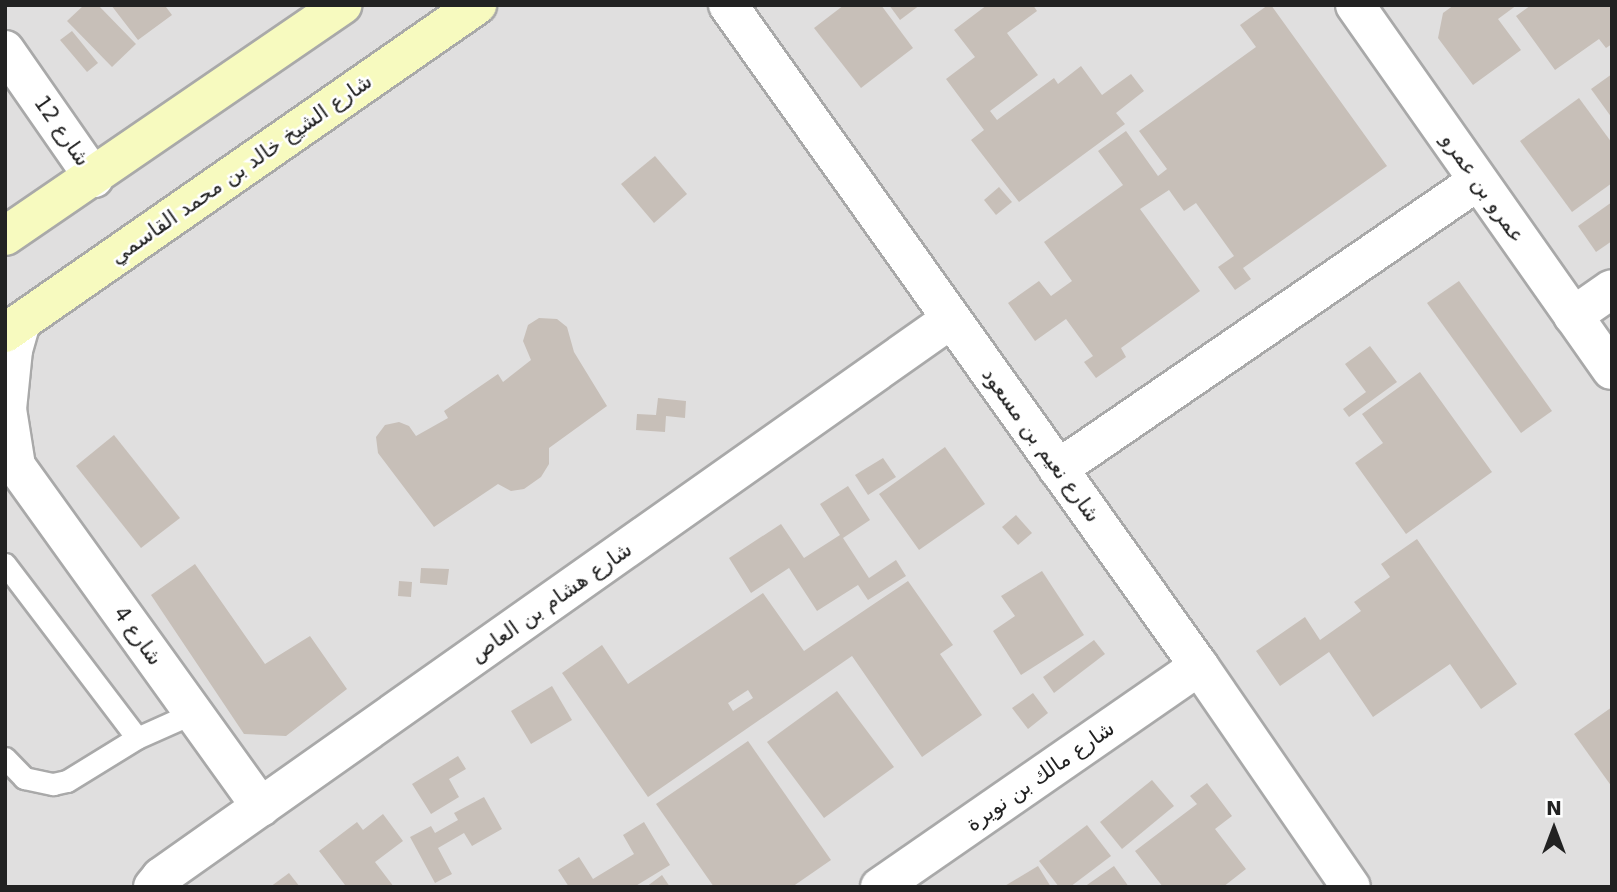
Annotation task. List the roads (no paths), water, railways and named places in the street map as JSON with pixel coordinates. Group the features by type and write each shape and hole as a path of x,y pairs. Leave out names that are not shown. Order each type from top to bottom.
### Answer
{"main road":[{"path":"5,236 94,178 342,5"},
{"name":"شارع الشيخ خالد بن محمد القاسمي","path":"13,328 477,5"}],"street":[{"name":"شارع نعيم بن مسعود","path":"728,5 1199,666 1351,887"},
{"name":"عمرو بن عمرو","path":"1366,9 1478,181 1612,370"},
{"name":"شارع 12","path":"5,50 94,178"},
{"path":"1058,469 1478,181"},
{"path":"1573,316 1612,289"},
{"name":"شارع هشام بن العاص","path":"152,887 951,319"},
{"name":"شارع 4","path":"13,328 8,389 9,467 194,713 261,807"},
{"name":"شارع مالك بن نويرة","path":"880,887 1199,666"}],"lane":[{"path":"5,564 137,738"},
{"path":"5,758 24,778 52,784 81,775 137,738 194,713"}]}
